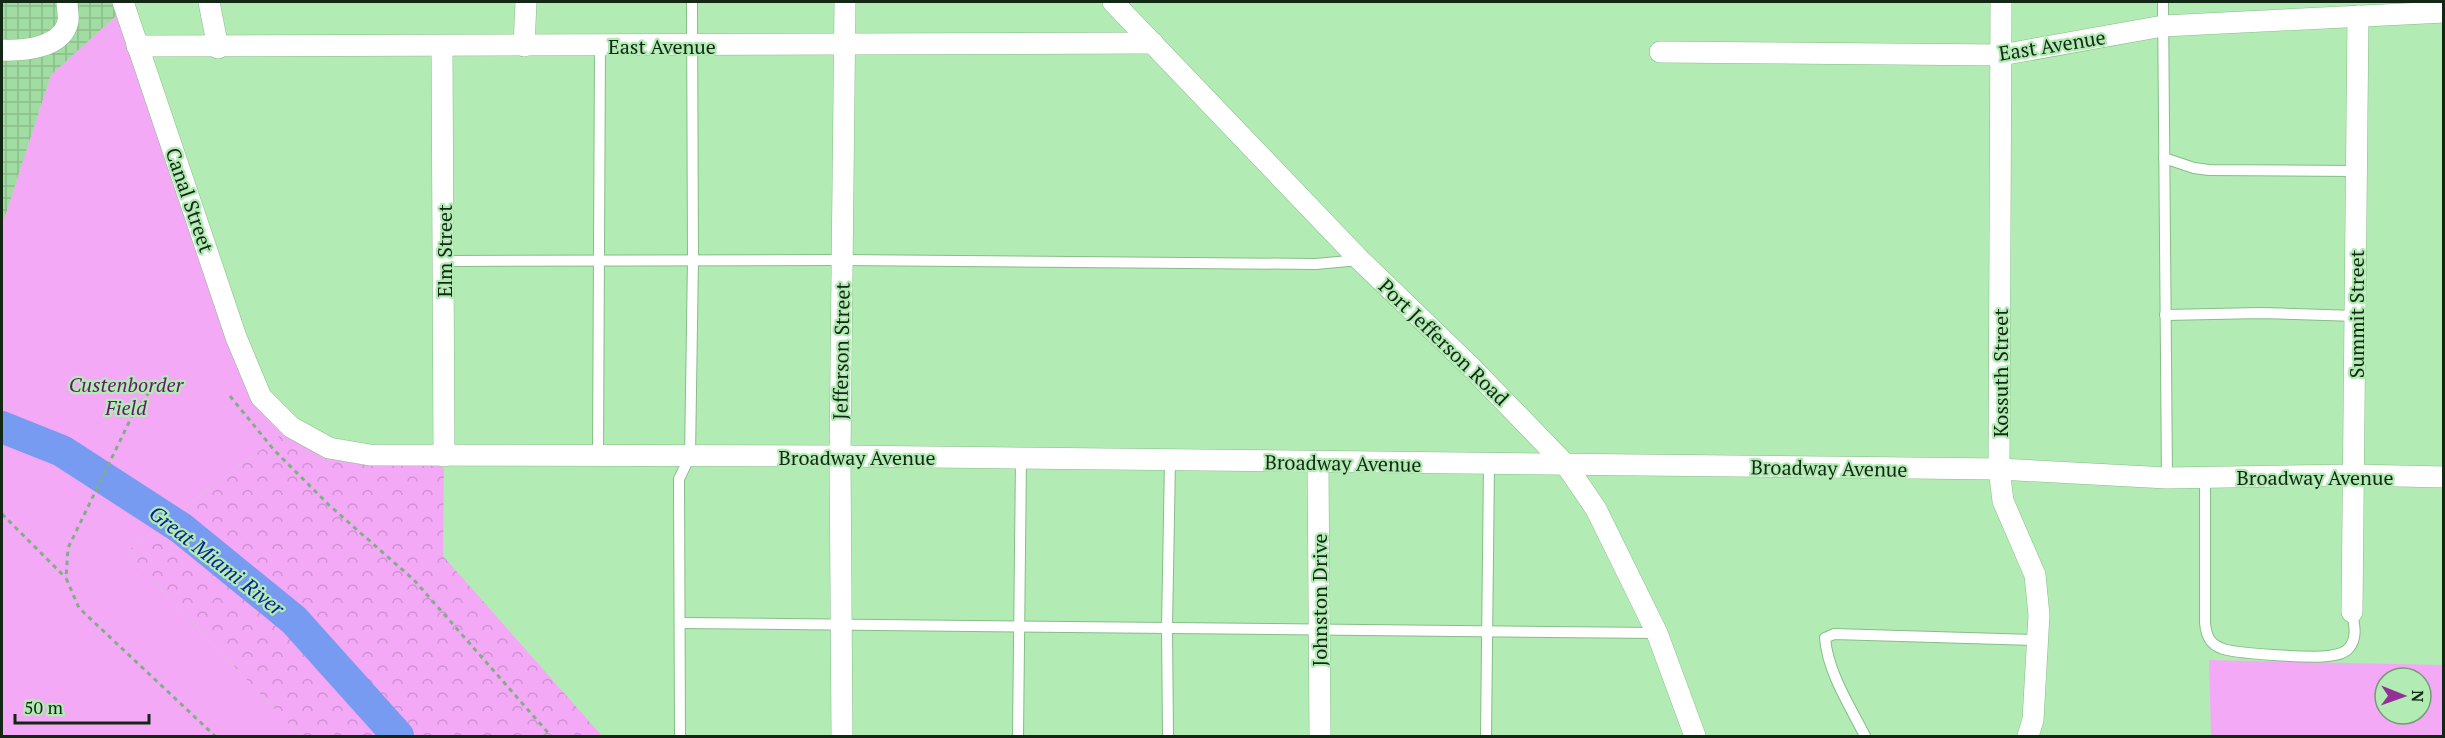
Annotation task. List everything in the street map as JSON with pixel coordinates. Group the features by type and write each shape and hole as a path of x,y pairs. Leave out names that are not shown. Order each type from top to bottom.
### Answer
{"street":[{"path":"2,50 22,51 56,40 68,23 67,2"},
{"name":"Canal Street","path":"123,2 236,337 261,398"},
{"path":"209,2 219,48"},
{"path":"524,46 526,2"},
{"name":"Jefferson Street","path":"842,736 840,456 845,2"},
{"name":"Port Jefferson Road","path":"1113,2 1360,260 1472,368 1566,465 1596,509 1657,633 1695,736"},
{"name":"Kossuth Street","path":"2001,2 1999,469 2004,501 2013,529 2035,575 2039,615 2033,720 2028,736"},
{"name":"East Avenue","path":"1660,52 2001,55 2163,26 2444,12"},
{"name":"Summit Street","path":"2352,612 2358,16"},
{"name":"East Avenue","path":"137,46 219,48 1153,43"},
{"name":"Elm Street","path":"442,46 444,456"},
{"name":"Broadway Avenue","path":"261,398 291,427 329,448 370,456 840,456 1999,469 2167,478 2355,475 2444,477"},
{"name":"Johnston Drive","path":"1318,463 1320,736"}],"lane":[{"path":"680,736 679,479 690,456 693,260 692,2"},
{"path":"2163,2 2167,478"},
{"path":"598,456 600,46"},
{"path":"2164,158 2194,168 2209,170 2357,171"},
{"path":"444,261 842,260 1316,264 1360,260"},
{"path":"2165,315 2261,313 2356,316"},
{"path":"1018,736 1021,459"},
{"path":"1168,736 1170,460"},
{"path":"1486,736 1489,464"},
{"path":"2205,478 2205,622 2206,634 2211,642 2221,649 2242,652 2326,656 2343,653 2355,637 2352,612"},
{"path":"680,623 1657,633"},
{"path":"1865,736 1838,682 1826,649 1825,638 1834,634 2037,639"}],"path":[{"path":"66,578 68,548 134,412 155,385"},
{"path":"230,396 274,450 330,506 414,580 551,736"},
{"path":"2,514 66,578 79,608 215,736"}],"shaded area":[{"path":"2,2 123,2 125,8 51,75 2,226"}],"green space":[{"name":"Custenborder Field","path":"125,8 236,337 291,427 126,552 300,736 2,736 2,226 51,75"},
{"path":"291,427 329,448 444,456 443,556 602,736 300,736 126,552"},
{"path":"2209,660 2443,665 2443,736 2211,736"}],"waterway":[{"name":"Great Miami River","path":"2,427 62,451 181,528 294,620 398,736"}]}
